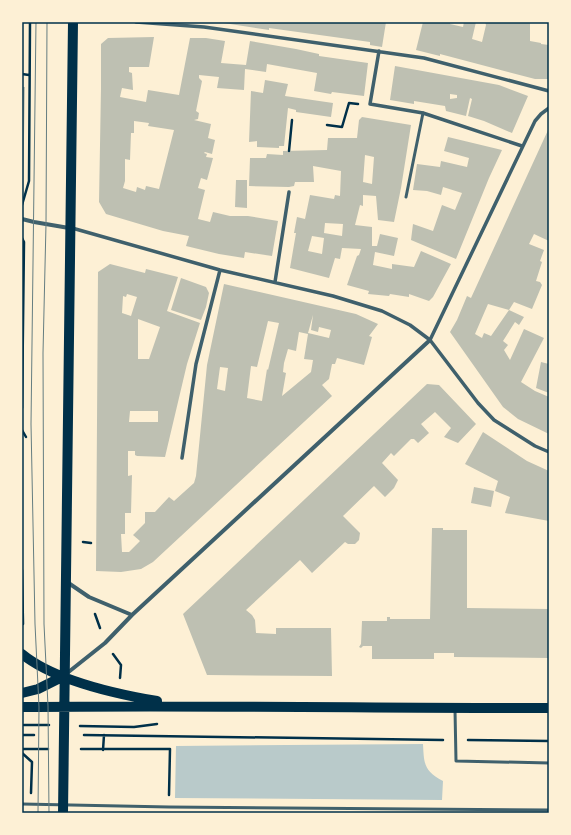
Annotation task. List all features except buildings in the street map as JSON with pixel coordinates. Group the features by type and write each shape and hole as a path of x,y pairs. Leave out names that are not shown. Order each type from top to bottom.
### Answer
{"main road":[{"path":"63,813 69,228 73,22"},
{"path":"22,654 37,664 88,685 180,705"},
{"path":"22,693 38,689 64,676"},
{"path":"22,707 180,705 549,708"}],"street":[{"path":"136,22 204,27 424,58 549,91"},
{"path":"379,51 370,104 423,113 522,146"},
{"path":"64,676 105,643 132,615 430,340 522,146 535,121 549,108"},
{"path":"275,282 288,192"},
{"path":"22,219 69,228 220,270 333,296 382,311 410,325 430,340 478,403 494,420 535,446 549,452"},
{"path":"182,458 196,364 220,270"},
{"path":"66,582 89,597 132,615"}],"lane":[{"path":"406,197 423,113"},
{"path":"455,708 456,761 549,763"},
{"path":"22,804 169,807 549,810"}],"path":[{"path":"22,210 23,200 29,181 30,22"},
{"path":"22,74 29,75"},
{"path":"327,125 342,127 349,104 370,104"},
{"path":"289,151 292,120"},
{"path":"22,238 24,242 22,408"},
{"path":"22,430 26,437"},
{"path":"83,542 91,543"},
{"path":"22,570 23,624"},
{"path":"22,735 34,735"},
{"path":"84,735 549,741"},
{"path":"103,750 104,735"},
{"path":"110,750 170,749 169,807"},
{"path":"22,753 32,762 31,798"}],"shaded area":[{"path":"423,744 426,766 432,774 443,781 442,800 175,798 176,746"}],"tram line":[{"path":"36,22 31,424 35,624 39,707 38,813"},
{"path":"47,22 46,224 43,353 44,624 48,706 49,813"}]}
